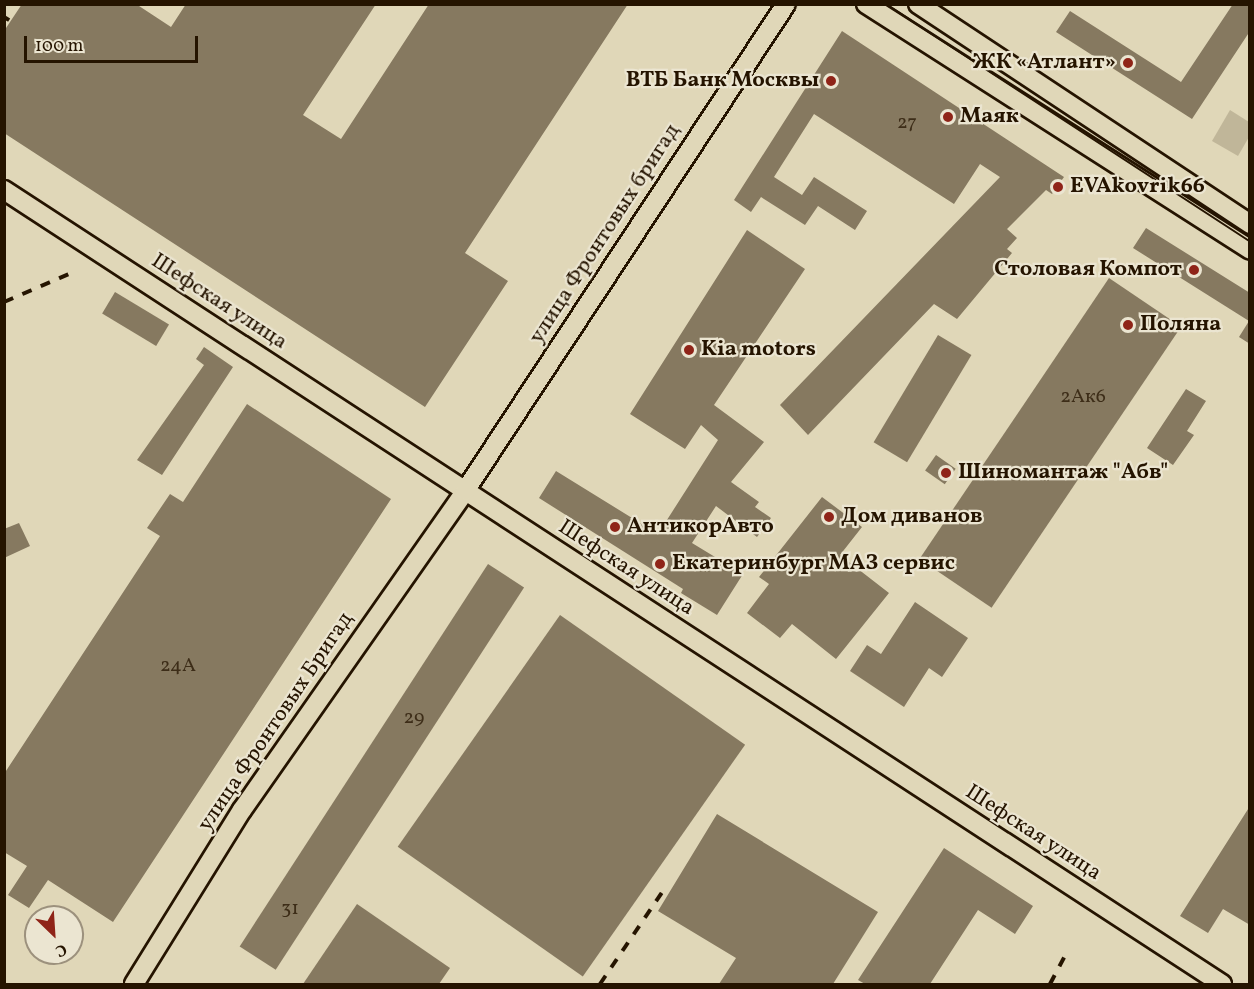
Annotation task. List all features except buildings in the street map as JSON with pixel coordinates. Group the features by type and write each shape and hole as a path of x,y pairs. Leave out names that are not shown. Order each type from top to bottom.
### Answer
{"main road":[{"name":"улица Фронтовых бригад","path":"465,491 786,4"},
{"path":"866,4 1250,250"},
{"path":"918,4 1250,224"},
{"name":"Шефская улица","path":"4,190 1222,984"},
{"name":"улица Фронтовых Бригад","path":"134,984 242,810 465,491"}],"shaded area":[{"path":"1230,110 1249,122 1249,137 1238,156 1212,141"}],"tram line":[{"path":"886,4 1250,241"}],"railway":[{"path":"4,17 9,20"},
{"path":"4,302 69,274"},
{"path":"600,984 667,885"},
{"path":"1050,984 1069,949"}],"place":[{"name":"ЖК «Атлант»","path":"1128,63"},
{"name":"ВТБ Банк Москвы","path":"831,81"},
{"name":"Маяк","path":"948,117"},
{"name":"EVAkovrik66","path":"1058,187"},
{"name":"Столовая Компот","path":"1194,270"},
{"name":"Поляна","path":"1128,325"},
{"name":"Kia motors","path":"689,350"},
{"name":"Шиномантаж \"Абв\"","path":"946,473"},
{"name":"Дом диванов","path":"829,517"},
{"name":"АнтикорАвто","path":"615,527"},
{"name":"Екатеринбург МАЗ сервис","path":"660,564"}]}
